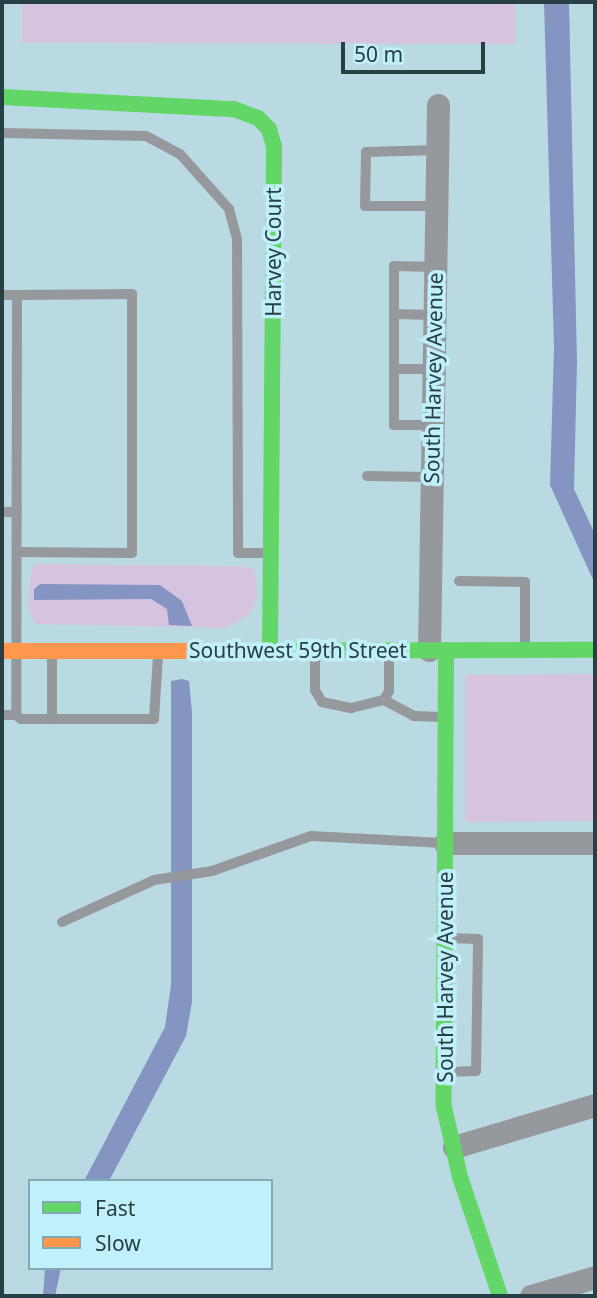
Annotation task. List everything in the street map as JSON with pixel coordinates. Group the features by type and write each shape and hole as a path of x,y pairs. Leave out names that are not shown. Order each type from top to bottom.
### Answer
{"street":[{"name":"Harvey Court","path":"2,97 234,109 258,118 269,129 274,146 270,650"},
{"name":"South Harvey Avenue","path":"438,105 431,477 437,650 446,718 444,1107 500,1296"},
{"name":"Southwest 59th Street","path":"9,651 595,650"},
{"path":"445,843 595,843"},
{"path":"454,1147 595,1105"},
{"path":"531,1296 595,1277"}],"lane":[{"path":"2,133 146,136 180,154 229,209 237,239 239,553 271,553"},
{"path":"436,206 365,206 366,152 437,150"},
{"path":"432,425 394,425 394,265 435,267"},
{"path":"2,295 132,294 132,553 17,552"},
{"path":"16,715 9,651 17,552 17,295"},
{"path":"394,314 434,315"},
{"path":"394,369 433,369"},
{"path":"367,476 431,477"},
{"path":"2,512 17,512"},
{"path":"459,581 525,582 525,650"},
{"path":"2,715 52,719 154,719 158,650"},
{"path":"315,650 315,690 322,702 351,708 384,700 414,716 446,718"},
{"path":"384,700 389,691 389,650"},
{"path":"52,651 52,719"},
{"path":"62,922 154,880 212,872 311,836 445,843"},
{"path":"444,1072 476,1071 478,939 445,938"}],"shaded area":[{"path":"22,2 516,2 516,44 22,43"},
{"path":"36,564 240,566 254,569 257,597 249,615 225,628 35,624 28,608 31,570"},
{"path":"595,674 595,821 465,822 465,675"}],"water":[{"path":"544,2 569,2 577,362 574,489 595,534 595,584 550,485 554,347"},
{"path":"40,584 160,585 182,601 192,626 169,625 167,609 151,599 34,600 34,589"},
{"path":"171,681 189,681 192,712 192,1002 186,1036 110,1179 85,1179 165,1027 171,985"},
{"path":"45,1270 61,1270 55,1296 43,1296"}],"traffic: fast":[{"path":"2,97 234,109 258,118 269,129 274,146 270,650"},
{"path":"446,650 444,1107 460,1177 500,1296"},
{"path":"254,651 595,650"}],"traffic: slow":[{"path":"2,651 254,651"}]}
